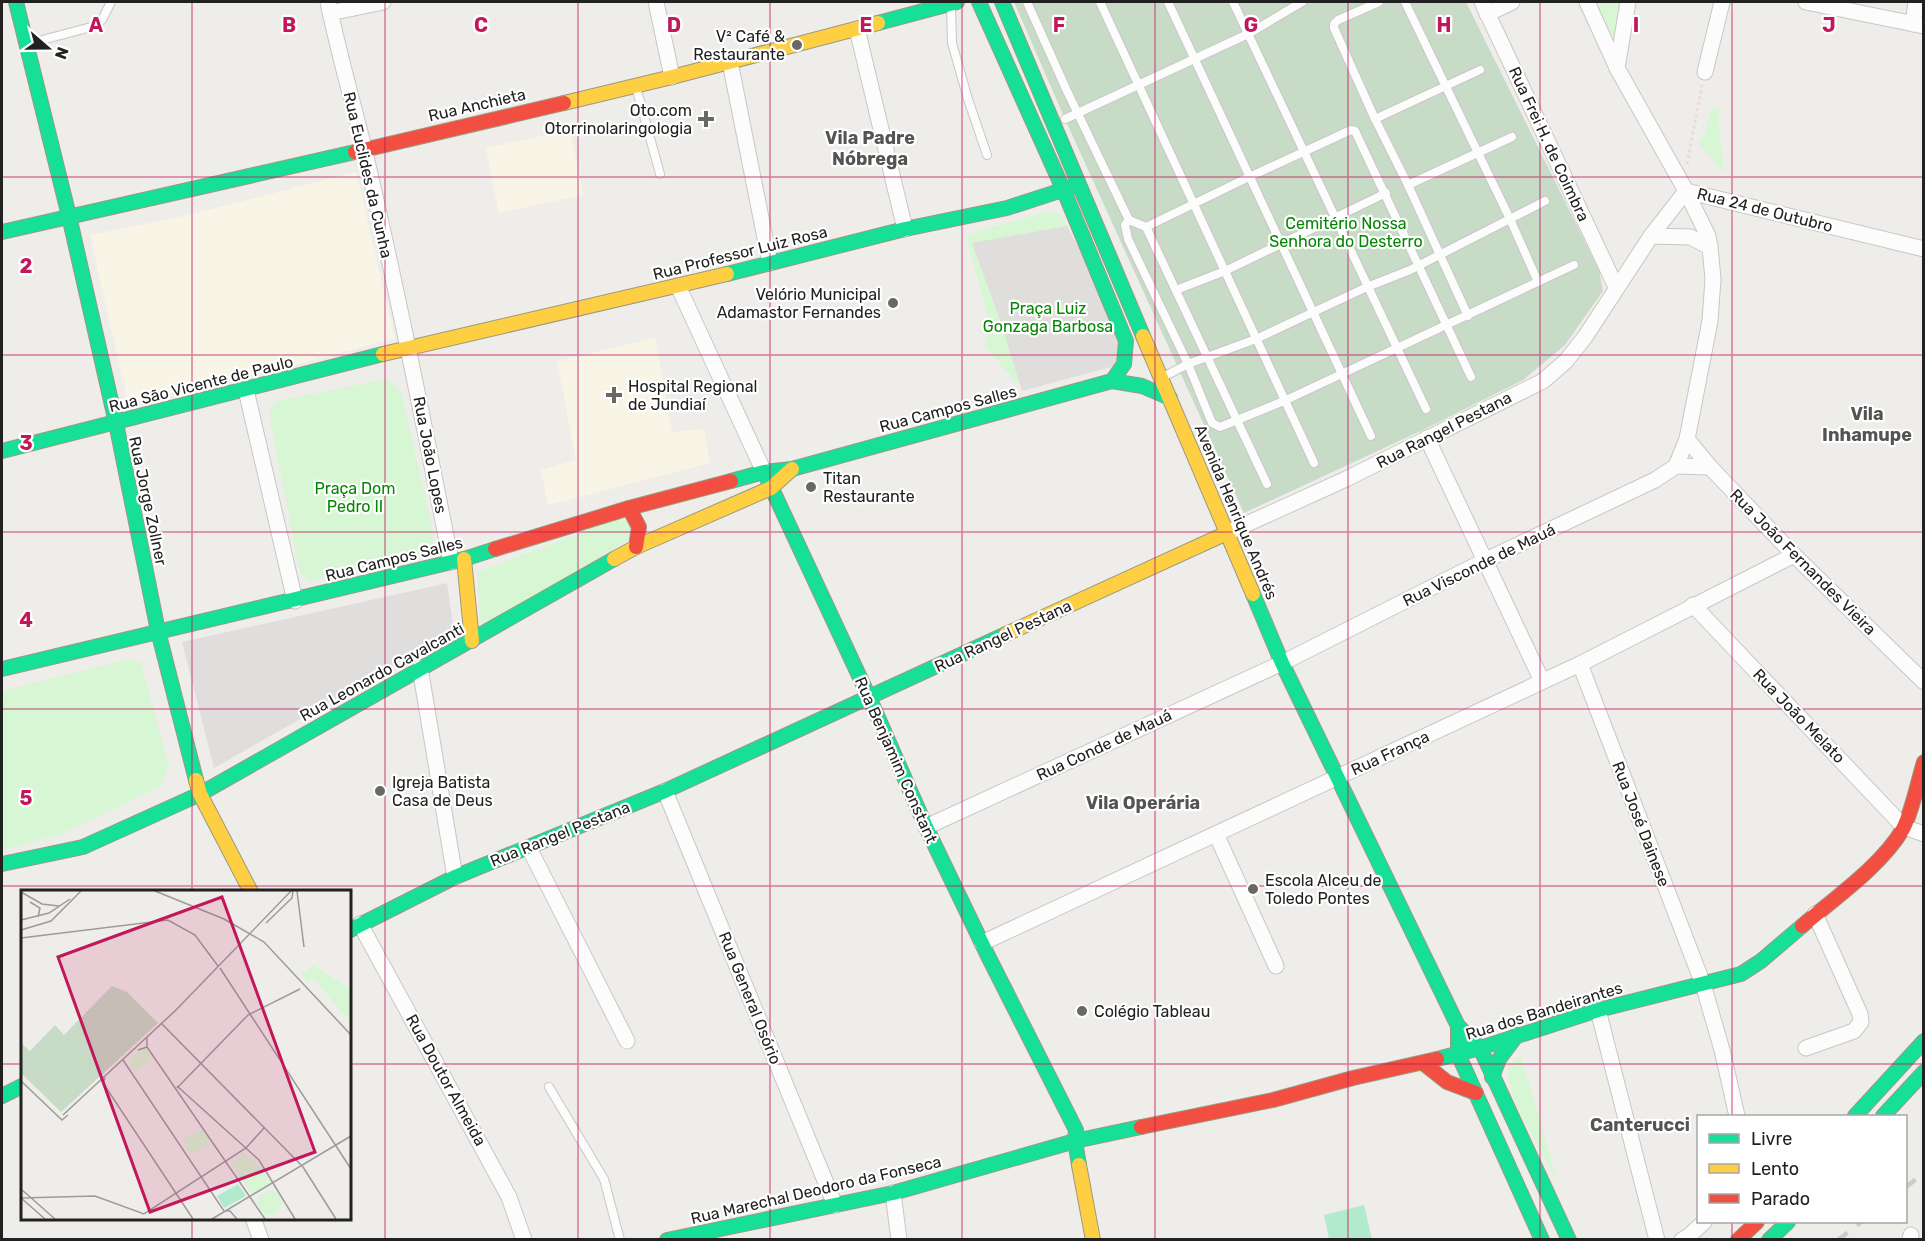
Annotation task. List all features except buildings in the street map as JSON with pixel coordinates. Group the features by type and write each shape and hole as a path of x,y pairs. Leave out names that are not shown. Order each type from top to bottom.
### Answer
{"main road":[{"name":"Rua Jorge Zollner","path":"16,2 69,216 116,423 158,631 200,794 250,890"},
{"name":"Rua Anchieta","path":"2,232 672,77 954,2"},
{"path":"979,2 1064,191 1126,341 1124,364 1112,381 1142,385 1170,398"},
{"path":"991,2 1008,29 1021,44"},
{"name":"Avenida Henrique Andrés","path":"1002,2 1282,663 1458,1026 1480,1048 1569,1239"},
{"name":"Rua Professor Luiz Rosa","path":"408,348 678,286 905,229 1007,208 1064,191 1079,184"},
{"name":"Rua São Vicente de Paulo","path":"2,451 408,348"},
{"name":"Rua Campos Salles","path":"2,669 295,601 458,560 629,508 764,472 792,469 1112,381"},
{"name":"Rua Campos Salles","path":"771,488 792,469"},
{"name":"Rua Benjamim Constant","path":"764,472 869,697 926,827 1076,1130 1075,1142 1093,1239"},
{"name":"Rua Leonardo Cavalcanti","path":"2,864 83,847 200,794 636,547 771,488"},
{"path":"629,508 641,531 636,547"},
{"name":"Rua Rangel Pestana","path":"355,927 455,877 665,790 1227,533"},
{"path":"458,560 472,641"},
{"name":"Rua dos Bandeirantes","path":"1075,1142 1273,1100 1353,1078 1423,1063 1480,1048 1598,1010 1742,974 1761,961 1861,876 1891,846 1904,827 1923,762"},
{"name":"Avenida Henrique Andrés","path":"1458,1026 1458,1054"},
{"path":"1495,1082 1495,1064 1501,1052 1517,1035"},
{"path":"1856,1115 1923,1041"},
{"path":"1458,1054 1542,1239"},
{"path":"1423,1063 1447,1082 1477,1095"},
{"path":"1884,1115 1923,1072"},
{"path":"2,1096 21,1086"},
{"name":"Rua Marechal Deodoro da Fonseca","path":"668,1239 893,1193 1075,1142"},
{"path":"1738,1239 1755,1223"},
{"path":"1769,1239 1786,1223"}],"street":[{"path":"329,7 383,2"},
{"path":"656,2 672,77"},
{"path":"1484,8 1512,2"},
{"path":"1587,2 1617,68 1708,236 1713,279 1710,321 1687,440 1676,465 1710,467"},
{"path":"1617,68 1628,2"},
{"path":"1705,72 1722,2"},
{"path":"1806,2 1918,25 1916,2"},
{"name":"Rua Euclides da Cunha","path":"329,7 364,148 408,348"},
{"name":"Rua Frei H. de Coimbra","path":"1484,8 1616,287"},
{"path":"857,29 905,229"},
{"path":"730,62 770,263"},
{"name":"Rua 24 de Outubro","path":"1616,287 1684,189 1923,249"},
{"path":"1651,236 1690,237 1710,247"},
{"name":"Rua Benjamim Constant","path":"678,286 764,472"},
{"name":"Rua Rangel Pestana","path":"1227,533 1346,479 1543,381 1566,361 1585,337 1616,287"},
{"name":"Rua João Lopes","path":"408,348 458,560"},
{"path":"246,390 295,601"},
{"path":"1428,438 1542,681"},
{"name":"Rua João Fernandes Vieira","path":"1687,440 1794,555 1923,682"},
{"name":"Rua Visconde de Mauá","path":"1282,663 1486,560 1655,480 1676,465"},
{"name":"Rua França","path":"982,943 1580,664 1794,555"},
{"name":"Rua João Melato","path":"1693,605 1904,827"},
{"name":"Rua Conde de Mauá","path":"926,827 1282,663"},
{"name":"Rua José Dainese","path":"1580,664 1703,984 1722,1050 1737,1115"},
{"path":"420,668 455,877"},
{"name":"Rua General Osório","path":"665,790 835,1205"},
{"path":"1904,827 1923,834"},
{"path":"1216,834 1276,966"},
{"path":"529,848 627,1041"},
{"path":"1806,1048 1854,1031 1861,1022 1860,1014 1815,914"},
{"name":"Rua Doutor Almeida","path":"355,927 509,1197 524,1239"},
{"path":"1598,1010 1657,1239"},
{"path":"893,1193 899,1239"},
{"path":"254,1220 261,1239"},
{"path":"1682,1239 1690,1235 1702,1223"}],"lane":[{"path":"27,44 94,26 102,20 111,2"},
{"path":"954,2 952,43 987,155"},
{"path":"1027,2 1129,220 1146,228 1267,484"},
{"path":"1100,2 1314,463"},
{"path":"1168,2 1371,436"},
{"path":"1233,2 1426,409"},
{"path":"1065,119 1248,34 1302,2"},
{"path":"1379,2 1334,24 1375,119 1468,316"},
{"path":"1405,2 1538,282"},
{"path":"1375,119 1480,70"},
{"path":"635,85 660,174"},
{"path":"1146,228 1249,177 1351,130 1355,131 1471,377"},
{"path":"1407,184 1512,137"},
{"path":"1176,290 1225,271 1386,193"},
{"path":"1162,378 1188,364 1256,339 1367,287 1418,266 1545,201"},
{"path":"1129,220 1125,225 1128,238 1188,364 1212,423 1220,427 1397,350 1574,265"},
{"path":"549,1087 604,1179 620,1239"}],"path":[{"path":"1684,189 1705,72"}],"shaded area":[{"path":"570,130 583,195 499,213 486,148"},
{"path":"356,172 395,338 275,370 128,403 90,235 189,215"},
{"name":"Praça Luiz Gonzaga Barbosa","path":"1067,226 1109,304 1122,364 1022,391 1000,320 972,243"},
{"name":"Hospital Regional de Jundiaí","path":"655,338 672,432 704,429 710,463 548,505 541,470 576,460 557,361"},
{"path":"447,583 454,631 214,768 182,642"}],"green space":[{"name":"Cemitério Nossa Senhora do Desterro","path":"1014,2 1466,2 1599,270 1603,291 1565,345 1523,380 1425,429 1244,513"},
{"path":"1596,2 1622,2 1615,44"},
{"path":"1711,108 1719,110 1724,173 1698,143 1704,136"},
{"name":"Praça Luiz Gonzaga Barbosa","path":"1050,211 1062,215 1122,364 1016,383 984,345 989,321 966,235"},
{"name":"Praça Dom Pedro II","path":"387,379 401,391 432,526 433,544 424,555 309,581 300,573 269,413 276,401"},
{"path":"620,518 628,522 631,537 618,547 481,626 477,572"},
{"path":"129,659 141,663 169,766 160,787 59,835 2,850 2,691"},
{"path":"1521,1056 1558,1182 1527,1126 1508,1079 1508,1069"},
{"path":"1364,1205 1372,1239 1329,1239 1324,1215"}],"railway":[{"path":"1907,1186 1924,1173"},
{"path":"1838,1240 1860,1223"}],"traffic: fast":[{"path":"16,2 69,216 116,423 158,631 196,780"},
{"path":"878,23 957,2"},
{"path":"979,2 1064,191 1126,341 1124,364 1112,381 1142,386 1170,398"},
{"path":"1002,2 1143,336"},
{"path":"2,232 355,152"},
{"path":"727,274 905,229 1007,208 1078,185"},
{"path":"2,451 383,354"},
{"path":"731,481 764,472 792,469 1112,381"},
{"path":"766,476 869,697 926,827 1076,1130 1075,1141 1079,1165"},
{"path":"2,669 464,559 495,549"},
{"path":"2,864 83,847 200,794 614,559"},
{"path":"1253,594 1282,663 1458,1026 1480,1048 1569,1240"},
{"path":"351,929 455,877 665,791 1006,634"},
{"path":"1437,1059 1480,1048 1598,1010 1741,974 1761,961 1802,926"},
{"path":"1458,1026 1458,1054 1542,1240"},
{"path":"1492,1077 1499,1059 1517,1035"},
{"path":"1856,1115 1924,1041"},
{"path":"1884,1115 1924,1072"},
{"path":"2,1096 21,1086"},
{"path":"667,1240 893,1193 1075,1141 1141,1127"},
{"path":"1769,1240 1787,1223"}],"traffic: slow":[{"path":"564,103 878,23"},
{"path":"383,354 727,274"},
{"path":"1143,336 1253,594"},
{"path":"614,559 636,547 771,488 792,469"},
{"path":"1006,634 1227,533"},
{"path":"464,559 472,641"},
{"path":"196,780 200,794 250,890"},
{"path":"1079,1165 1093,1240"}],"traffic: jam":[{"path":"355,152 564,103"},
{"path":"495,549 629,508 731,481"},
{"path":"629,508 639,527 636,547"},
{"path":"1802,926 1857,881 1894,843 1906,822 1924,762"},
{"path":"1141,1127 1273,1100 1353,1078 1437,1059"},
{"path":"1423,1063 1447,1082 1476,1093"},
{"path":"1738,1240 1756,1223"}],"place":[{"name":"V² Café & Restaurante","path":"797,45"},
{"name":"Oto.com Otorrinolaringologia","path":"706,119"},
{"name":"Velório Municipal Adamastor Fernandes","path":"893,303"},
{"name":"Hospital Regional de Jundiaí","path":"614,395"},
{"name":"Titan Restaurante","path":"811,487"},
{"name":"Igreja Batista Casa de Deus","path":"380,791"},
{"name":"Escola Alceu de Toledo Pontes","path":"1253,889"},
{"name":"Colégio Tableau","path":"1082,1011"}],"district":[{"name":"Vila Padre Nóbrega","path":"870,148"},
{"name":"Vila Inhamupe","path":"1867,424"},
{"name":"Vila Operária","path":"1143,803"},
{"name":"Canterucci","path":"1640,1125"}]}
